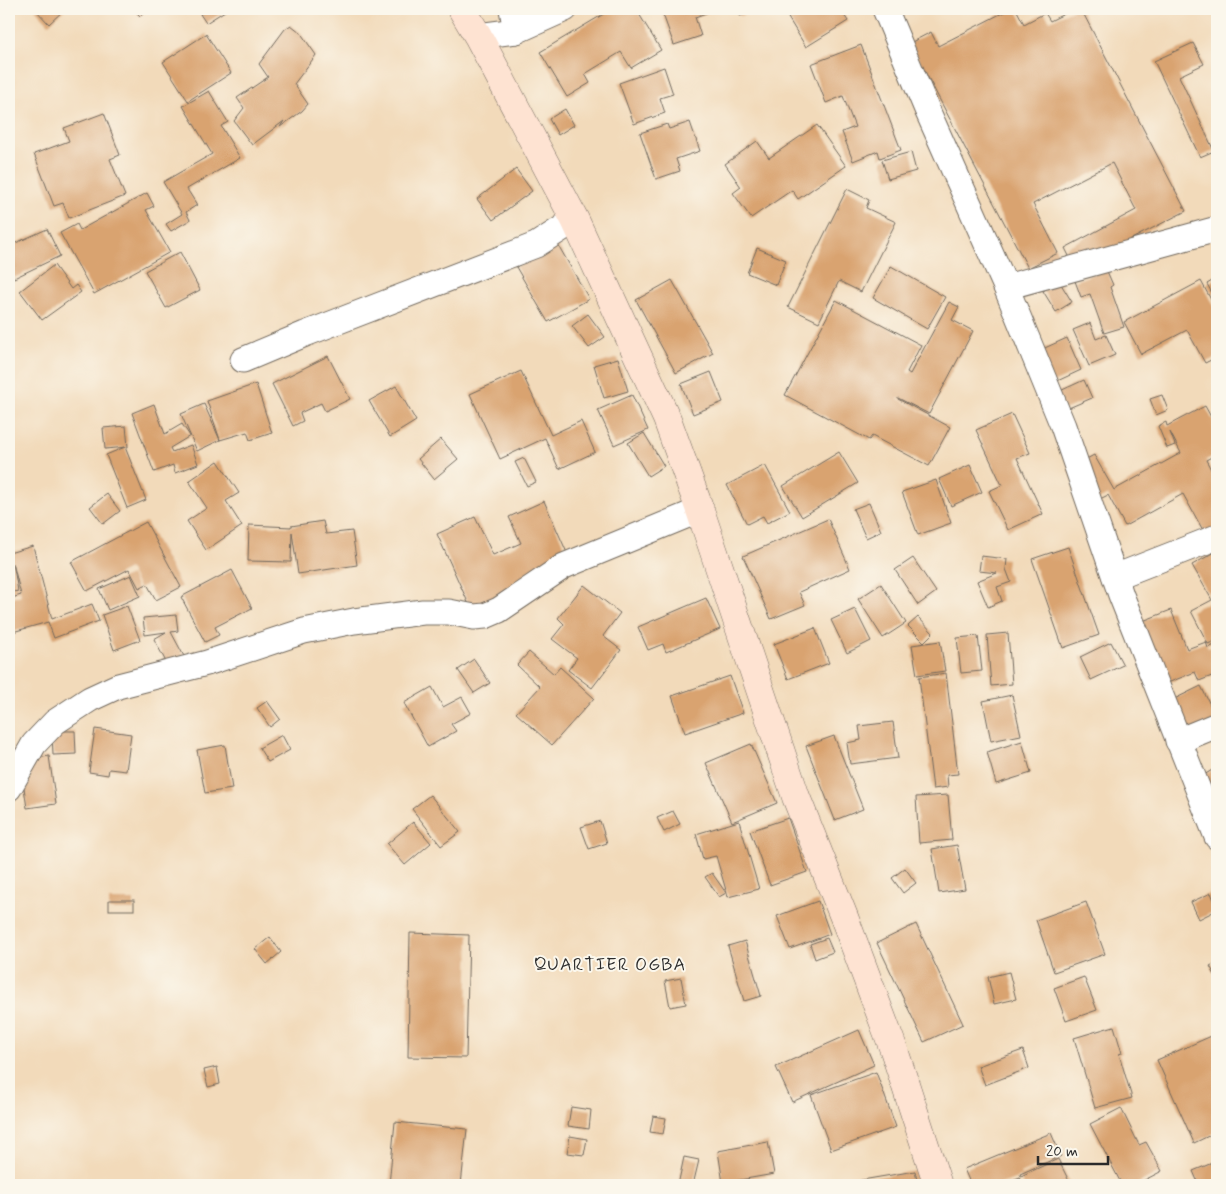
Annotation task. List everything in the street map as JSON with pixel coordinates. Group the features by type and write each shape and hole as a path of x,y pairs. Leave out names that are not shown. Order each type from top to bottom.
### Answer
{"main road":[{"path":"462,9 574,220 667,419 700,510 796,797 894,1050 938,1185"}],"street":[{"path":"478,36 514,20 565,9"},
{"path":"885,9 928,112 1006,287 1063,426 1116,577 1178,741 1217,837"},
{"path":"243,360 305,334 536,245 574,220"},
{"path":"1006,287 1217,229"},
{"path":"9,788 34,744 55,722 90,699 118,686 207,663 304,631 345,623 423,612 448,612 485,616 498,610 564,566 700,510"},
{"path":"1116,577 1217,537"},
{"path":"1178,741 1217,725"}],"building":[{"path":"35,9 65,9 49,24"},
{"path":"133,9 148,9 140,16"},
{"path":"207,9 228,9 206,23 200,14"},
{"path":"612,9 636,9 661,50 631,68 621,52 585,74 590,83 567,97 540,52"},
{"path":"661,9 717,9 695,17 701,36 674,45"},
{"path":"737,9 758,9 740,16"},
{"path":"798,9 840,9 848,21 806,47 787,16"},
{"path":"1010,9 1016,9 1024,24 1045,13 1050,21 1074,9 1081,9 1186,211 1075,268 1065,248 1136,210 1112,163 1033,204 1058,253 1028,268 910,43 931,32 938,46"},
{"path":"291,25 300,32 316,55 294,84 308,104 302,111 280,127 284,121 252,145 234,121 244,108 237,98 268,77 259,64 285,29"},
{"path":"206,34 231,73 188,101 163,62"},
{"path":"1193,43 1204,64 1179,76 1214,151 1200,157 1154,61"},
{"path":"861,45 901,150 880,158 878,151 853,161 842,132 855,127 843,96 826,103 811,64"},
{"path":"664,67 673,94 660,98 665,113 634,124 619,83"},
{"path":"209,91 228,122 221,126 240,158 187,189 197,205 186,212 190,220 171,231 166,224 182,214 163,182 212,154 183,106"},
{"path":"565,109 574,125 558,135 549,119"},
{"path":"104,113 120,155 110,159 125,196 69,218 63,203 54,206 34,154 69,141 64,128"},
{"path":"690,122 700,151 676,159 680,171 656,179 640,133 667,124 669,129"},
{"path":"817,125 846,166 798,199 792,190 751,218 733,193 741,187 725,164 757,141 769,158"},
{"path":"911,152 916,171 888,179 882,160"},
{"path":"516,169 532,191 493,220 477,199"},
{"path":"847,189 869,200 866,208 896,222 861,292 839,281 819,322 788,307"},
{"path":"147,193 154,206 146,210 170,252 94,294 60,233 77,224 80,230"},
{"path":"47,229 60,256 14,278 9,266 9,246"},
{"path":"557,243 589,299 548,322 516,267"},
{"path":"757,248 786,260 776,285 747,273"},
{"path":"180,252 200,290 166,308 145,271"},
{"path":"54,265 71,289 76,285 81,292 42,320 20,291"},
{"path":"891,266 945,297 927,329 873,298"},
{"path":"1106,269 1113,285 1110,287 1124,327 1104,333 1090,294 1081,297 1075,281"},
{"path":"1217,278 1217,302 1207,284"},
{"path":"672,280 713,353 676,373 636,300"},
{"path":"1059,281 1072,302 1056,312 1043,291"},
{"path":"1201,281 1217,311 1217,357 1205,363 1187,330 1141,354 1124,322"},
{"path":"836,300 921,345 907,372 910,374 949,302 959,307 952,320 973,331 929,414 898,398 950,427 929,466 872,436 869,440 785,395"},
{"path":"588,314 605,337 589,348 572,326"},
{"path":"1090,323 1096,339 1106,335 1115,355 1089,366 1073,330"},
{"path":"1067,338 1081,370 1053,383 1038,351"},
{"path":"328,356 350,399 325,411 321,403 300,413 303,421 293,426 272,384"},
{"path":"618,358 628,391 604,398 594,365"},
{"path":"521,371 551,435 581,421 595,452 559,469 545,438 500,459 470,394"},
{"path":"711,372 723,402 693,414 681,384"},
{"path":"1084,380 1092,398 1057,413 1049,396"},
{"path":"256,384 272,433 250,440 247,432 220,440 207,401"},
{"path":"396,386 416,421 390,437 369,401"},
{"path":"632,395 648,430 614,445 598,410"},
{"path":"1162,395 1168,410 1156,415 1150,399"},
{"path":"154,404 165,434 182,424 190,436 170,448 172,452 191,445 198,464 175,473 173,465 154,472 132,413"},
{"path":"204,404 220,440 197,451 181,414"},
{"path":"1205,406 1217,428 1217,454 1206,460 1217,481 1217,537 1209,541 1183,494 1125,526 1108,495 1088,505 1068,469 1094,455 1114,490 1181,453 1170,432 1175,445 1167,448 1158,426 1166,422 1167,426"},
{"path":"1012,414 1030,453 1017,458 1043,514 1008,530 989,491 1002,485 976,430"},
{"path":"126,426 128,447 105,449 103,428"},
{"path":"644,433 664,466 648,476 628,443"},
{"path":"441,439 458,459 434,479 418,459"},
{"path":"125,447 146,500 127,508 106,455"},
{"path":"839,452 858,483 802,517 783,486"},
{"path":"524,458 536,482 527,486 515,462"},
{"path":"218,461 239,493 226,501 242,526 206,550 187,521 207,508 189,481"},
{"path":"765,465 790,511 767,523 763,516 747,524 727,485"},
{"path":"970,465 982,492 951,506 939,479"},
{"path":"936,480 951,523 918,535 902,492"},
{"path":"107,494 120,511 103,524 90,507"},
{"path":"544,501 572,564 471,609 437,534 475,517 493,555 521,543 509,517"},
{"path":"869,503 881,531 866,538 853,509"},
{"path":"828,519 850,569 799,592 805,605 771,619 743,556"},
{"path":"323,521 326,534 352,531 357,565 298,574 292,532 291,562 248,561 249,525 291,527"},
{"path":"146,522 181,587 156,600 147,584 139,588 129,569 87,591 71,562"},
{"path":"33,546 52,619 92,604 99,621 54,638 48,622 9,633 9,599 21,595 13,563 18,591 9,593 9,553"},
{"path":"1068,547 1099,635 1063,648 1032,559"},
{"path":"1217,551 1217,640 1208,644 1191,611 1212,600 1192,565"},
{"path":"981,556 1007,559 1006,569 1011,582 997,587 1002,601 988,607 977,581 997,573 979,571"},
{"path":"913,558 936,592 918,605 895,570"},
{"path":"232,570 252,608 215,627 219,635 205,642 181,597"},
{"path":"131,575 140,596 108,610 99,589"},
{"path":"881,584 906,623 883,638 858,599"},
{"path":"584,585 620,613 603,636 621,650 592,688 568,670 577,658 552,639 564,624 558,618"},
{"path":"706,598 720,629 666,652 663,644 648,650 638,627"},
{"path":"127,606 140,640 114,650 102,615"},
{"path":"855,609 871,641 847,653 831,620"},
{"path":"1171,610 1187,649 1206,642 1208,648 1217,644 1217,674 1199,681 1195,672 1155,688 1130,626"},
{"path":"176,615 178,631 171,632 193,673 176,681 154,639 166,632 145,635 143,618"},
{"path":"918,617 933,633 924,642 908,626"},
{"path":"815,628 829,663 788,679 774,644"},
{"path":"1008,633 1012,684 991,686 987,635"},
{"path":"978,636 982,671 961,673 957,638"},
{"path":"940,641 945,671 917,675 912,645"},
{"path":"1111,642 1123,665 1091,680 1080,657"},
{"path":"529,652 554,674 560,667 594,698 552,745 516,713 540,687 517,665"},
{"path":"474,659 490,683 474,693 458,670"},
{"path":"946,673 958,774 947,775 948,787 933,789 919,677"},
{"path":"730,676 743,713 685,733 672,696"},
{"path":"1201,686 1217,719 1180,745 1160,706"},
{"path":"432,687 443,707 462,697 471,713 451,724 456,731 428,747 404,703"},
{"path":"1012,695 1021,735 991,741 983,701"},
{"path":"267,701 280,719 270,727 257,708"},
{"path":"893,722 898,758 850,764 847,743 861,740 859,726"},
{"path":"95,729 131,734 126,771 109,769 108,775 89,772"},
{"path":"52,731 75,731 76,754 53,755"},
{"path":"282,735 290,750 268,762 259,748"},
{"path":"834,736 863,809 835,820 806,746"},
{"path":"1022,741 1031,773 996,784 987,752"},
{"path":"751,744 777,803 732,822 706,763"},
{"path":"225,745 232,789 205,793 197,750"},
{"path":"49,756 56,804 27,808 20,761"},
{"path":"1217,767 1217,821 1191,783"},
{"path":"430,795 460,832 441,846 412,809"},
{"path":"948,795 952,840 919,843 916,797"},
{"path":"673,811 680,824 664,832 657,818"},
{"path":"788,818 807,872 770,885 750,831"},
{"path":"600,821 607,843 589,849 581,827"},
{"path":"739,821 759,889 728,897 716,856 703,859 696,834"},
{"path":"413,822 431,843 405,865 387,844"},
{"path":"957,845 965,889 939,893 932,849"},
{"path":"905,868 916,883 903,893 892,878"},
{"path":"712,873 726,893 719,897 705,877"},
{"path":"1211,893 1217,910 1199,919 1191,902"},
{"path":"109,900 134,900 134,910 109,910"},
{"path":"818,901 830,934 790,949 777,916"},
{"path":"1086,902 1105,954 1054,972 1036,920"},
{"path":"916,924 963,1024 924,1042 877,943"},
{"path":"410,933 469,935 466,1058 408,1057"},
{"path":"270,937 281,952 267,964 255,949"},
{"path":"827,938 833,952 815,959 810,944"},
{"path":"745,941 761,996 744,1001 728,946"},
{"path":"1217,962 1217,979 1210,966"},
{"path":"1009,972 1016,999 994,1004 988,977"},
{"path":"1084,977 1097,1010 1066,1021 1054,988"},
{"path":"681,978 686,1004 670,1007 665,981"},
{"path":"1114,1026 1122,1053 1119,1054 1132,1098 1095,1108 1074,1038"},
{"path":"859,1030 874,1065 792,1102 776,1067"},
{"path":"1216,1034 1217,1132 1194,1143 1157,1060"},
{"path":"1023,1050 1029,1068 985,1085 978,1066"},
{"path":"217,1067 220,1084 208,1087 204,1070"},
{"path":"876,1072 896,1127 831,1150 811,1095"},
{"path":"571,1107 591,1110 589,1129 568,1126"},
{"path":"1121,1108 1139,1145 1146,1142 1162,1171 1135,1185 1122,1185 1090,1124"},
{"path":"653,1116 666,1118 663,1134 650,1132"},
{"path":"395,1122 467,1129 461,1185 389,1185"},
{"path":"1051,1133 1061,1156 1020,1174 1021,1176 1058,1159 1071,1185 1023,1185 1020,1177 999,1185 971,1185 964,1169"},
{"path":"570,1136 587,1139 584,1155 567,1153"},
{"path":"768,1142 774,1174 723,1183 718,1151"},
{"path":"684,1157 699,1160 693,1185 678,1185"},
{"path":"1217,1161 1217,1185 1199,1185 1193,1171"},
{"path":"915,1171 918,1185 839,1185 839,1184"}],"district":[{"name":"QUARTIER OGBA","path":"610,964"}]}
